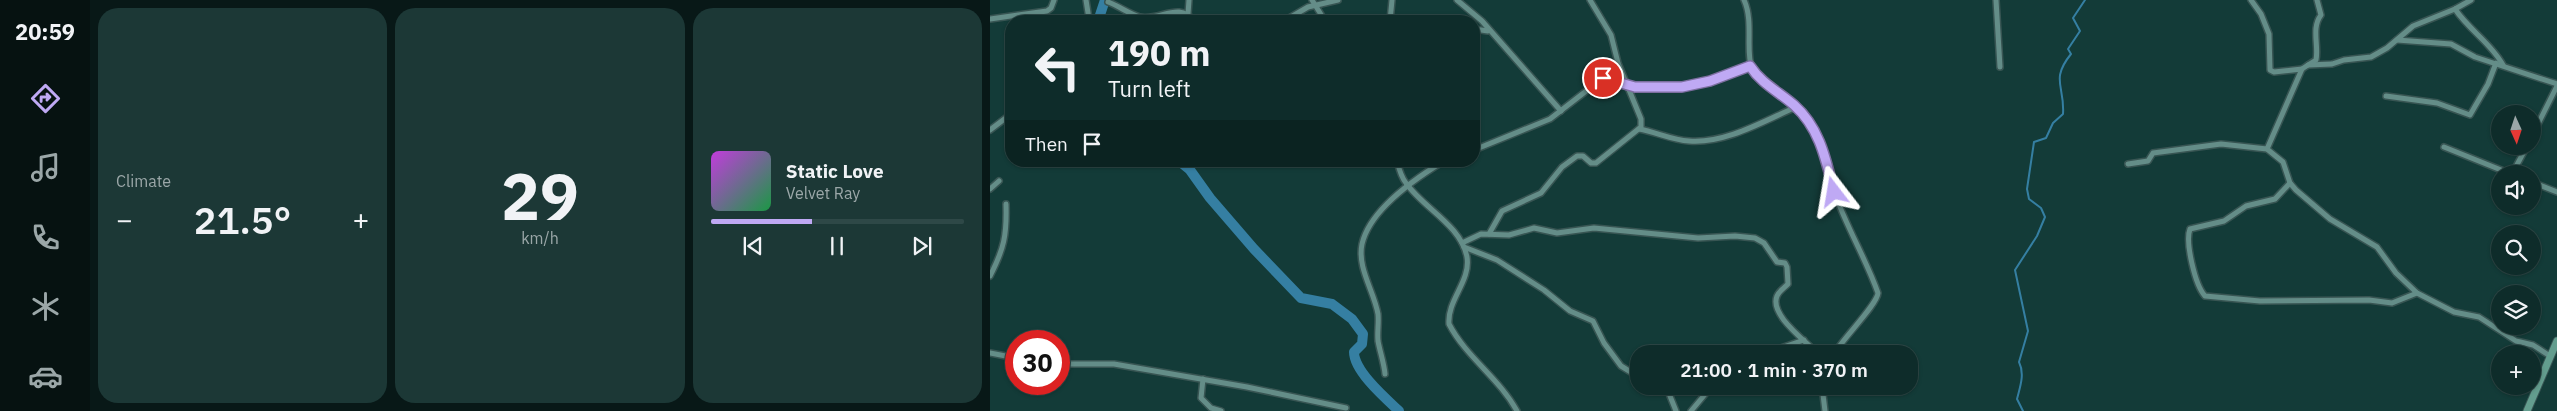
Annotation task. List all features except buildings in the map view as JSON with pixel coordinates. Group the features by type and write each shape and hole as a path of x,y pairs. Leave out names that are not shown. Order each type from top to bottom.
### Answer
{"street":[{"path":"1018,15 1047,11 1054,0"},
{"path":"1086,0 1088,15"},
{"path":"1157,15 1180,12 1188,14 1189,0"},
{"path":"1294,15 1313,2 1338,0"},
{"path":"1391,15 1392,0"},
{"path":"1457,0 1476,15"},
{"path":"1489,234 1502,211 1541,193 1556,173 1577,156 1583,156 1592,163 1596,163 1640,129 1641,119 1618,63 1611,34 1590,0"},
{"path":"1744,0 1750,26 1750,66 1759,78 1796,107 1813,126 1818,136 1834,192 1878,292 1875,302 1855,324 1840,345"},
{"path":"1996,0 2000,67"},
{"path":"2251,0 2261,14 2269,34 2270,70 2274,72 2302,69 2309,62 2316,60 2318,54 2315,47 2318,20 2321,15 2317,0"},
{"path":"2308,65 2332,64 2344,60 2371,57 2397,40 2417,23 2455,10 2471,0"},
{"path":"1108,2 1137,15"},
{"path":"1313,2 1321,15"},
{"path":"2455,10 2463,21 2495,51 2504,65"},
{"path":"990,19 1005,17"},
{"path":"1480,19 1561,111"},
{"path":"1480,29 1491,32"},
{"path":"2397,40 2451,44 2475,57 2557,84 2541,117"},
{"path":"2386,96 2437,103 2470,115 2488,84 2496,63"},
{"path":"1480,148 1536,126 1561,111 1601,79 1627,86 1696,85 1750,66"},
{"path":"2267,149 2302,69"},
{"path":"1640,129 1686,141 1706,140 1741,131 1796,107"},
{"path":"990,130 1005,119"},
{"path":"2128,164 2148,161 2153,153 2206,144 2233,144 2267,149 2283,162 2290,183 2330,220 2377,247 2396,273 2417,293 2454,312 2479,317 2516,341 2533,345 2550,356"},
{"path":"2444,147 2491,166"},
{"path":"1400,167 1408,186 1450,228 1463,245 1467,266 1451,308 1449,324 1467,350 1508,394 1517,411"},
{"path":"1385,374 1378,340 1378,315 1366,277 1362,244 1374,221 1408,186 1435,167"},
{"path":"990,189 999,181"},
{"path":"2290,183 2275,199 2246,206 2224,221 2190,229 2188,240 2195,274 2200,290 2205,296 2260,301 2369,300 2385,303 2417,293"},
{"path":"2541,186 2557,192"},
{"path":"990,276 1004,247 1007,231 1006,204"},
{"path":"1463,245 1474,236 1489,234 1510,235 1534,228 1563,233 1594,228 1698,238 1735,236 1755,238 1766,245 1777,262 1785,262 1788,284 1776,297 1776,308 1783,319 1809,345"},
{"path":"1463,245 1497,260 1544,290 1570,311 1588,317 1596,325 1604,344 1621,366 1630,372"},
{"path":"1790,345 1804,340"},
{"path":"2527,411 2557,341"},
{"path":"990,353 1005,356"},
{"path":"1070,364 1114,364 1203,379 1346,408"},
{"path":"1203,379 1200,398 1211,408 1221,411"},
{"path":"1670,395 1676,411"},
{"path":"1691,411 1704,395"},
{"path":"1823,395 1825,411"}],"waterway":[{"path":"1100,15 1105,0"},
{"path":"2023,411 2017,399 2022,376 2019,362 2028,331 2015,270 2037,236 2045,217 2041,208 2029,199 2027,189 2034,142 2046,138 2053,123 2063,114 2060,83 2061,70 2071,54 2068,49 2080,31 2073,18 2085,0"},
{"path":"1186,167 1254,249 1301,298 1332,304 1352,319 1363,334 1362,344 1354,352 1359,367 1371,384 1399,411"}],"route":[{"path":"1603,78 1635,87 1682,87 1710,81 1740,68 1750,66 1759,78 1796,107 1813,126 1821,144 1834,192"}]}
